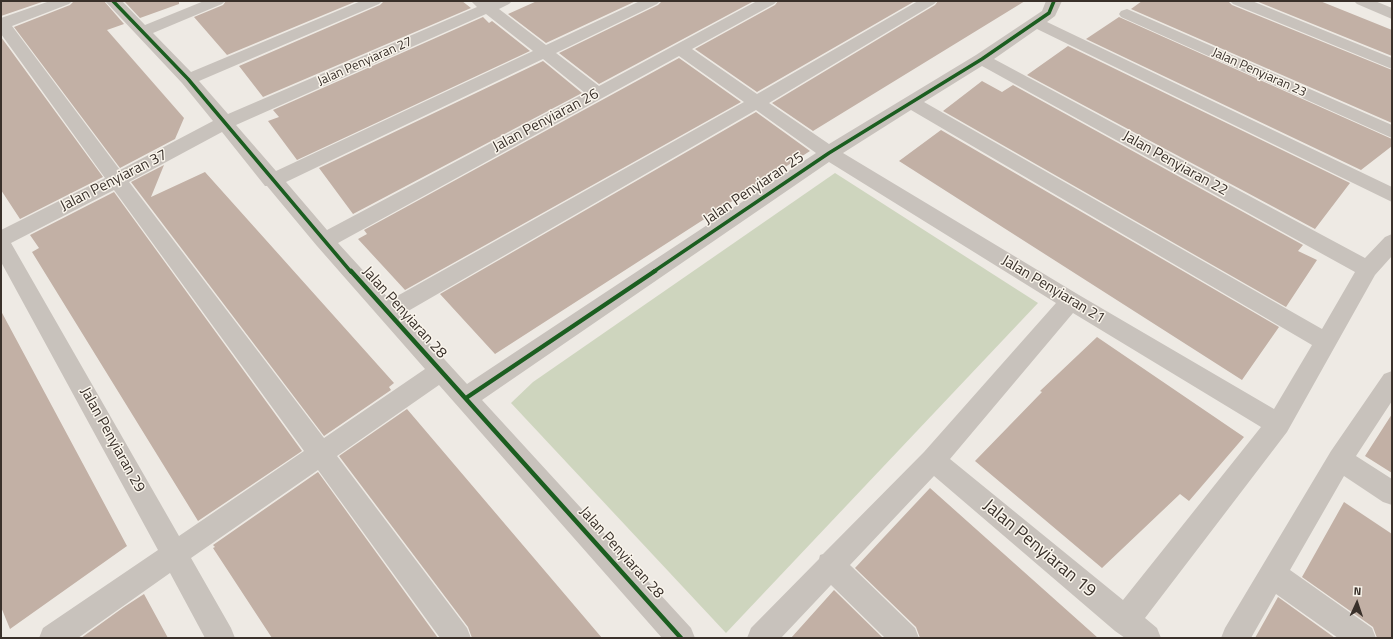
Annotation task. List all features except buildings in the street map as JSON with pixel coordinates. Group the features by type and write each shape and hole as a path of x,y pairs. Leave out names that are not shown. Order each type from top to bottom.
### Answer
{"street":[{"path":"64,1 2,24 457,638"},
{"name":"Jalan Penyiaran 28","path":"113,1 188,79 226,122 272,181 324,241 440,372 466,398 681,638"},
{"path":"142,32 217,1"},
{"path":"188,79 374,1"},
{"name":"Jalan Penyiaran 27","path":"226,122 484,4 504,1"},
{"path":"272,181 652,1"},
{"name":"Jalan Penyiaran 26","path":"324,241 769,1"},
{"path":"387,312 756,102 929,1"},
{"name":"Jalan Penyiaran 25","path":"466,398 829,153 982,59 1049,13 1054,1"},
{"path":"1238,1 1392,64"},
{"path":"1362,1 1392,14"},
{"path":"484,4 597,93"},
{"name":"Jalan Penyiaran 23","path":"1127,14 1392,132"},
{"path":"1035,22 1392,195"},
{"name":"Jalan Penyiaran 21","path":"680,49 829,153 1278,424"},
{"name":"Jalan Penyiaran 22","path":"982,59 1368,269"},
{"path":"910,102 1326,342"},
{"name":"Jalan Penyiaran 37","path":"1,239 226,122"},
{"path":"1125,621 1278,424 1368,269 1392,242"},
{"name":"Jalan Penyiaran 29","path":"1,243 221,638"},
{"path":"761,638 933,460 1072,301"},
{"path":"53,638 440,372"},
{"path":"1235,638 1340,459 1392,381"},
{"path":"1340,459 1392,493"},
{"name":"Jalan Penyiaran 19","path":"933,460 1147,638"},
{"path":"830,565 905,638"},
{"path":"1272,574 1362,638"}],"green space":[{"path":"835,173 1038,303 726,633 511,403 533,382"}],"cycle path":[{"path":"113,1 188,79 324,241 681,638"},
{"path":"466,398 829,153 982,59 1049,13 1054,1"}]}
